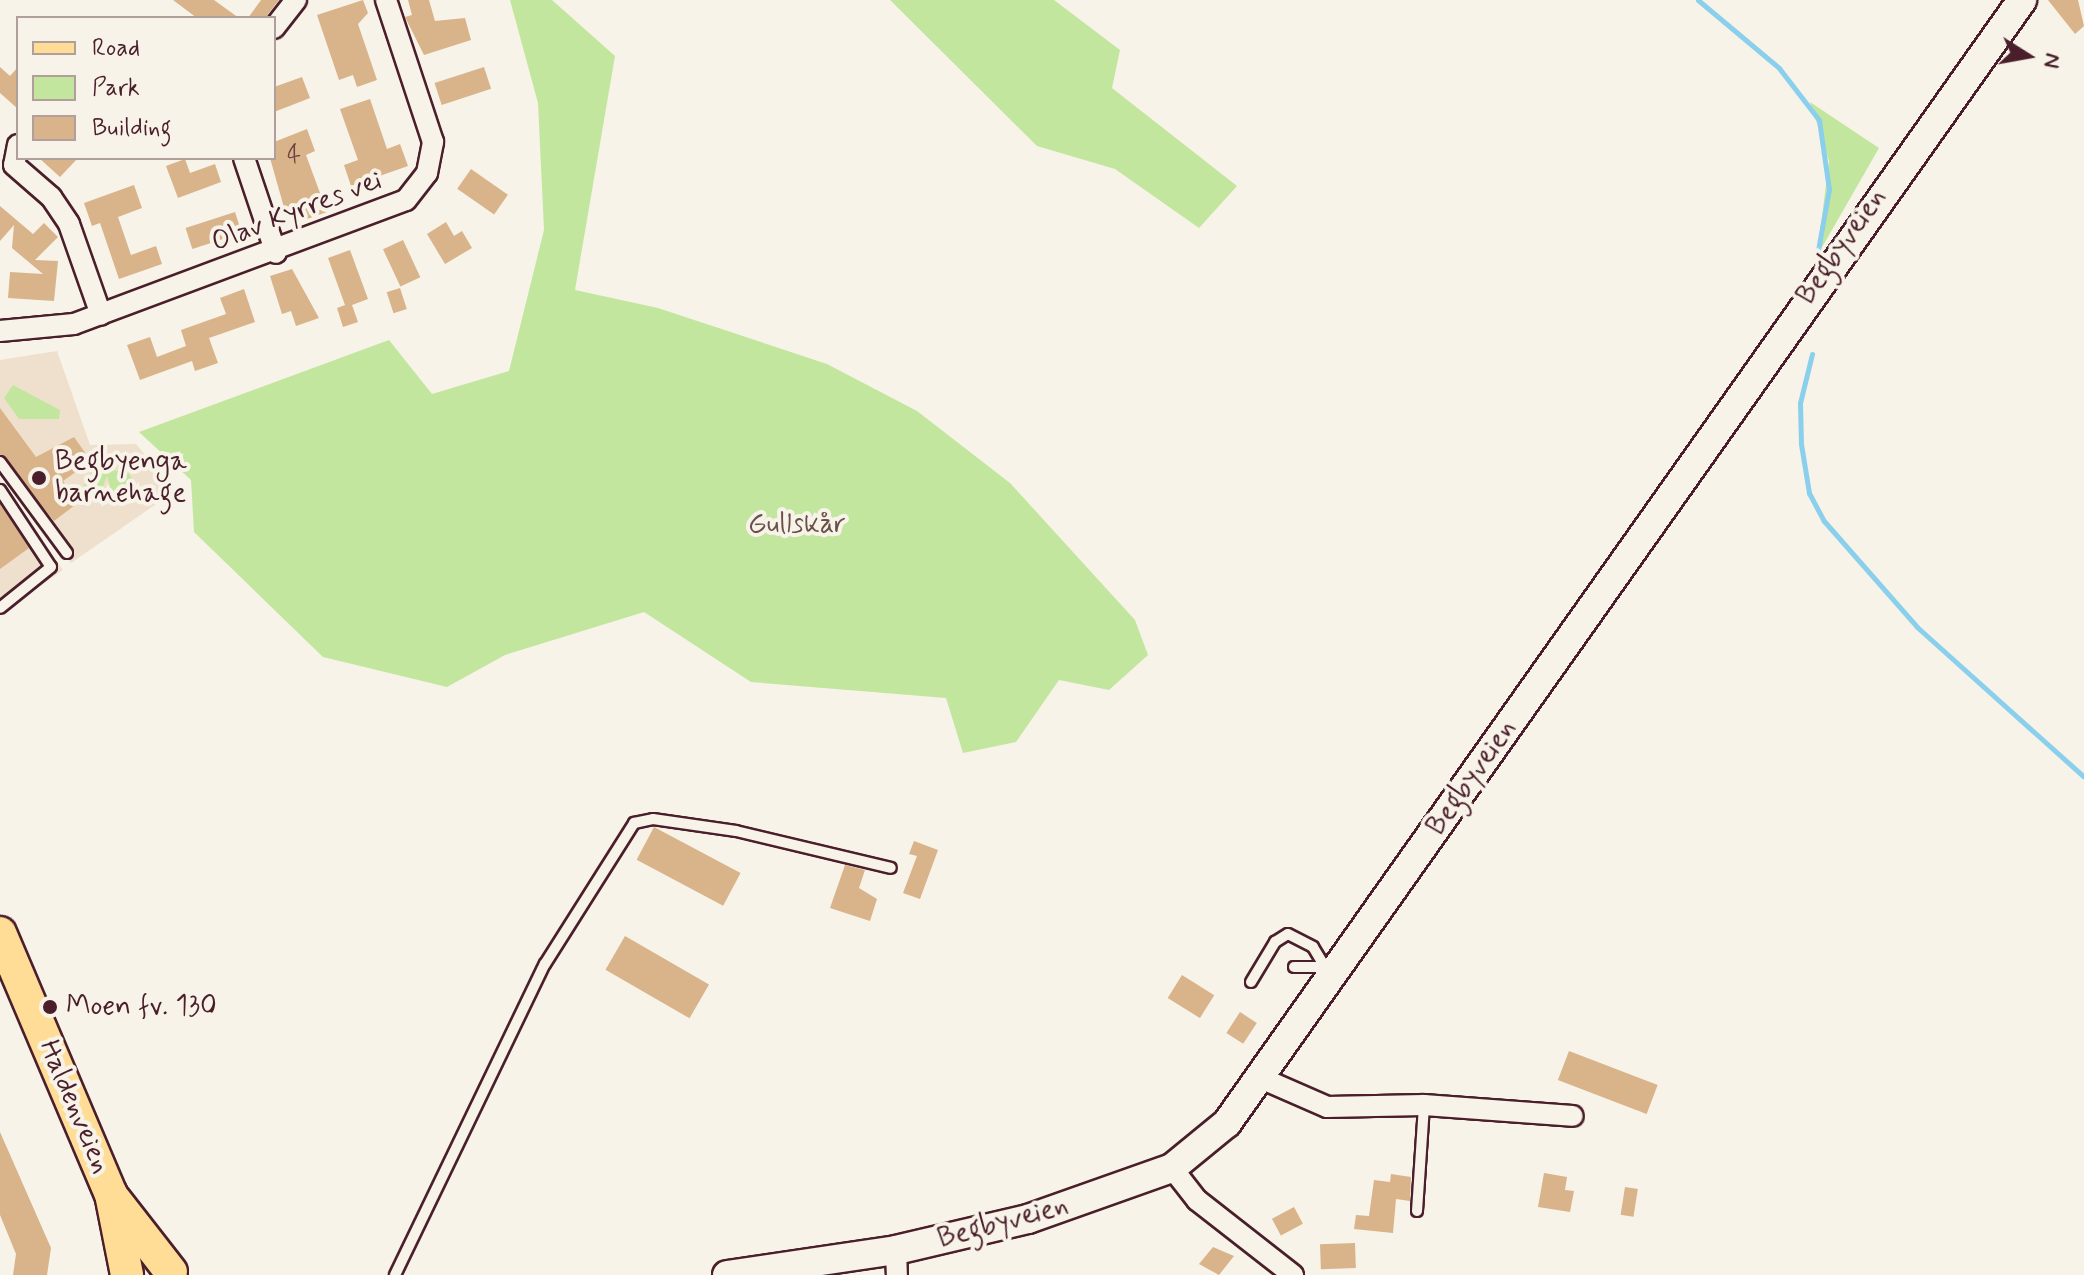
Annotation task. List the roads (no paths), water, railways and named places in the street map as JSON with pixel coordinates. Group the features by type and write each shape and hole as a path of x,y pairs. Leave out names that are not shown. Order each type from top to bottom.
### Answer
{"main road":[{"name":"Begbyveien","path":"727,1275 897,1262 1172,1168 1227,1123 1263,1079 1327,972 1895,171 2022,0"},
{"name":"Haldenveien","path":"0,933 111,1194 165,1274"},
{"name":"Haldenveien","path":"111,1194 127,1275"}],"street":[{"path":"276,25 296,0"},
{"name":"Olav Kyrres vei","path":"0,331 51,329 101,315 390,211 418,189 427,173 433,142 428,116 386,0"},
{"path":"16,155 14,165 51,197 69,224 101,315"},
{"path":"245,160 276,253"},
{"path":"1263,1079 1327,1107 1424,1105 1573,1116"},
{"path":"1172,1168 1197,1200 1293,1275"}],"lane":[{"path":"0,462 67,553"},
{"path":"0,490 51,567 0,608"},
{"path":"395,1275 545,964 622,833 653,819 736,831 891,868"},
{"path":"1251,982 1275,942 1288,934 1313,947 1327,972"},
{"path":"1294,967 1327,972"},
{"path":"1417,1211 1424,1105"}],"waterway":[{"path":"1698,0 1779,68 1819,120 1829,189 1817,256"},
{"path":"1812,354 1800,403 1801,444 1809,493 1824,521 1917,627 2084,777"}],"place":[{"name":"Begbyenga barnehage","path":"39,478"},
{"name":"Moen fv. 130","path":"50,1007"}],"park label":[{"name":"Gullskår","path":"797,525"}]}
